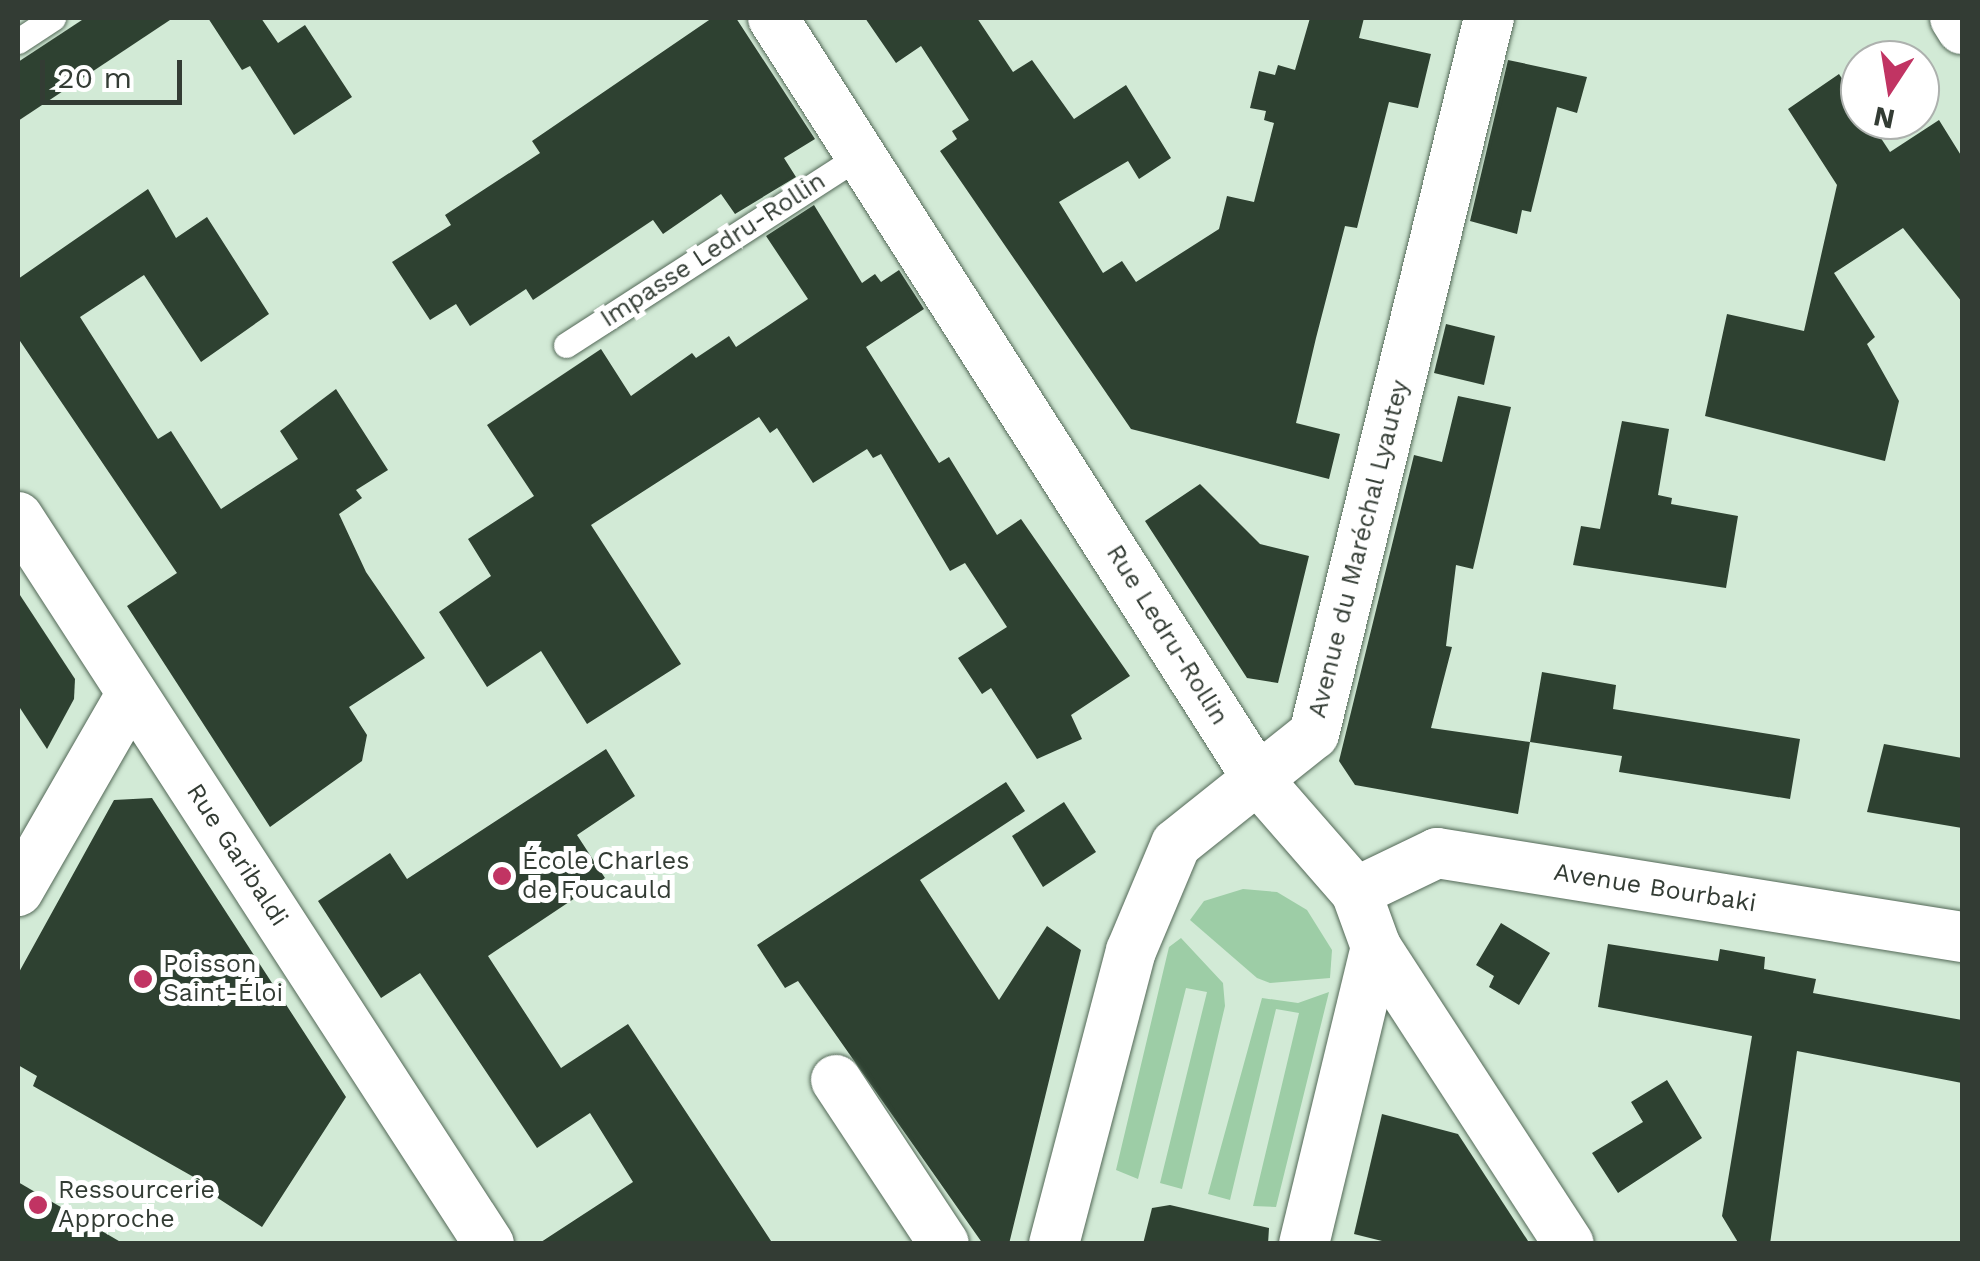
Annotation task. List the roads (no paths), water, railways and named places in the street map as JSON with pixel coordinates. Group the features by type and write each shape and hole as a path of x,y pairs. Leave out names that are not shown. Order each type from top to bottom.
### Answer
{"street":[{"name":"Rue Ledru-Rollin","path":"773,18 1259,780 1356,892 1376,948 1569,1244"},
{"name":"Avenue du Maréchal Lyautey","path":"1054,1244 1131,951 1176,844 1314,734 1488,18"},
{"path":"1955,18 1962,30"},
{"name":"Rue Garibaldi","path":"18,517 489,1244"},
{"path":"18,892 132,693"},
{"name":"Avenue Bourbaki","path":"1356,892 1437,853 1962,937"},
{"path":"1304,1244 1376,948"},
{"path":"836,1080 944,1244"}],"lane":[{"path":"18,40 53,18"},
{"name":"Impasse Ledru-Rollin","path":"566,345 861,154"}],"place":[{"name":"École Charles de Foucauld","path":"502,876"},
{"name":"Poisson Saint-Éloi","path":"143,979"},
{"name":"Ressourcerie Approche","path":"38,1205"}]}
